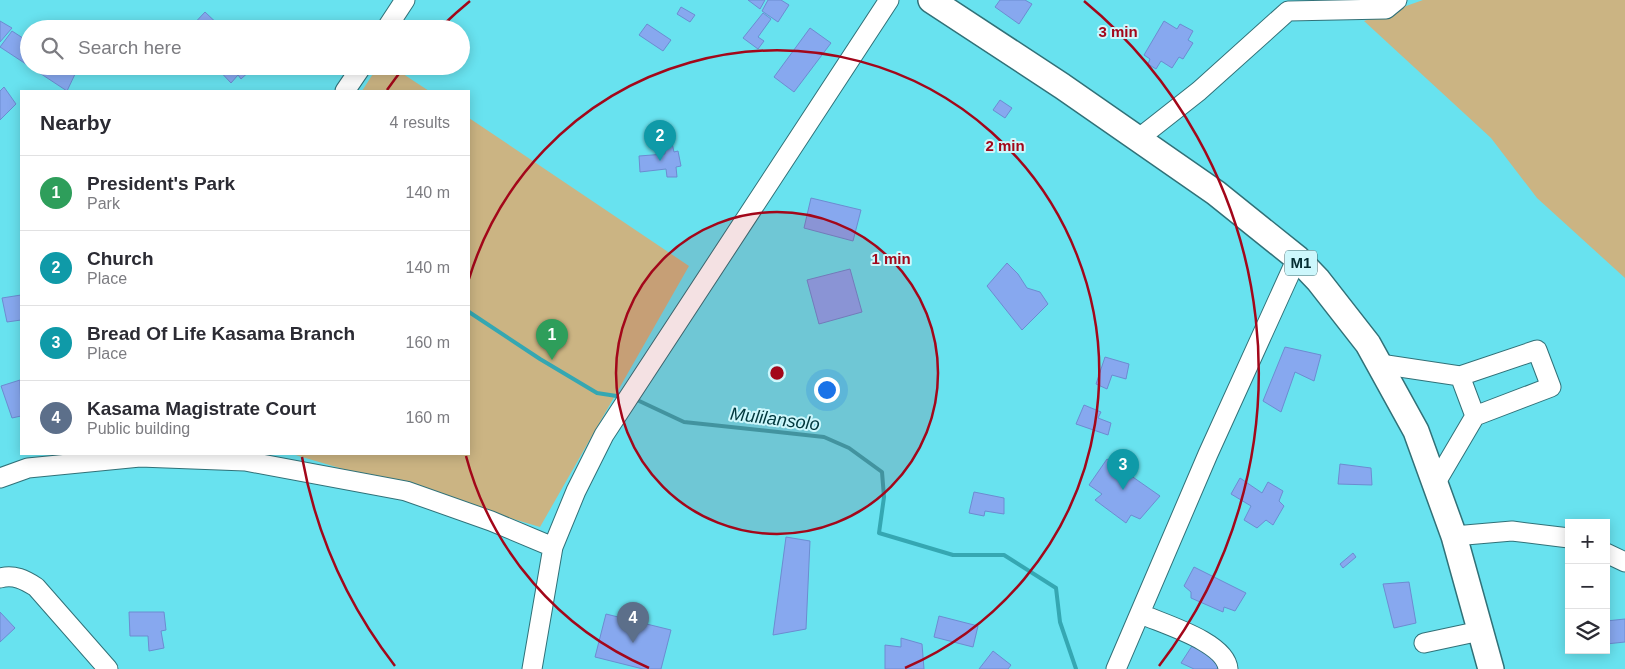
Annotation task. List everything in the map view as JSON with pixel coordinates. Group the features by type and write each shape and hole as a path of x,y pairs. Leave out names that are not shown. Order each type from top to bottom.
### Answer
{"main road":[{"name":"M1","path":"931,0 1138,139 1216,194 1297,258 1342,310 1380,364 1416,431 1454,536 1491,669"}],"street":[{"path":"392,20 405,0"},
{"path":"532,669 553,547 580,483 604,435 889,0"},
{"path":"1138,139 1199,91 1288,11 1391,4"},
{"path":"347,90 356,75"},
{"path":"1116,669 1208,454 1297,258"},
{"path":"1380,364 1460,376 1537,350 1551,387 1475,416 1435,484"},
{"path":"1460,376 1475,416"},
{"path":"0,478 28,468 140,457 244,457 406,491 491,521 553,547"},
{"path":"1454,536 1512,531 1565,538"},
{"path":"1610,555 1625,562"},
{"path":"0,578 7,576 23,579 36,587 108,669"},
{"path":"1141,614 1200,639 1215,648 1225,659 1228,669"},
{"path":"1424,643 1480,631"}],"shaded area":[{"path":"1423,0 1625,0 1625,278 1537,198 1491,138 1364,21"},
{"path":"372,75 405,75 427,90 363,90"},
{"path":"470,119 689,266 540,527 295,455 470,455"}],"building":[{"path":"748,0 765,0 760,9"},
{"path":"768,0 781,0 789,5 778,22 762,11"},
{"path":"1000,0 1025,0 1032,4 1019,24 995,7"},
{"path":"681,7 695,15 690,22 677,14"},
{"path":"205,12 213,20 197,20"},
{"path":"763,13 771,19 758,37 764,41 758,49 743,38"},
{"path":"0,21 12,28 0,42"},
{"path":"1164,21 1177,29 1180,24 1193,31 1188,40 1193,43 1183,59 1179,57 1172,68 1161,61 1156,69 1148,64 1150,59 1144,55"},
{"path":"647,24 671,40 663,51 639,35"},
{"path":"810,28 831,43 794,92 774,77"},
{"path":"12,31 20,36 20,60 0,47"},
{"path":"43,75 75,75 67,90"},
{"path":"223,75 238,75 231,83"},
{"path":"4,87 16,104 0,120 0,91"},
{"path":"1000,100 1012,108 1005,118 993,110"},
{"path":"672,143 674,152 678,151 681,166 676,167 677,177 667,177 666,169 640,172 639,156 665,154 665,144"},
{"path":"811,198 861,210 853,241 804,228"},
{"path":"1007,263 1018,274 1027,288 1040,292 1048,304 1022,330 987,286"},
{"path":"850,269 862,312 819,324 807,280"},
{"path":"20,295 20,320 7,322 2,298"},
{"path":"1285,347 1321,355 1314,381 1295,372 1281,412 1263,401"},
{"path":"1105,357 1129,364 1126,379 1112,375 1107,389 1096,384"},
{"path":"20,380 20,416 12,418 1,386"},
{"path":"1084,405 1101,412 1098,418 1111,423 1108,435 1076,424"},
{"path":"1107,459 1160,496 1140,519 1131,515 1126,523 1095,500 1102,494 1089,485"},
{"path":"1340,464 1371,468 1372,485 1338,484"},
{"path":"1240,478 1262,493 1268,482 1283,491 1279,501 1284,506 1273,525 1266,520 1257,528 1244,520 1251,506 1231,494"},
{"path":"974,492 1004,498 1004,514 985,511 984,516 969,513"},
{"path":"786,537 810,541 806,629 773,635"},
{"path":"1353,553 1356,557 1343,568 1340,564"},
{"path":"1194,567 1246,593 1235,611 1224,607 1223,612 1191,598 1191,592 1184,586"},
{"path":"1409,582 1416,623 1394,628 1383,584"},
{"path":"0,612 15,628 0,642"},
{"path":"129,612 164,612 166,630 161,631 164,648 149,651 148,636 130,636"},
{"path":"606,614 671,630 661,669 643,669 595,657"},
{"path":"939,616 978,626 973,647 934,637"},
{"path":"1625,619 1625,642 1610,644 1610,621"},
{"path":"901,638 922,644 924,669 885,669 885,645 901,647"},
{"path":"1192,646 1220,660 1217,669 1194,669 1181,663"},
{"path":"993,651 1011,665 1008,669 979,669"}],"waterway":[{"name":"Mulilansolo","path":"470,313 540,359 597,393 623,397"},
{"name":"Mulilansolo","path":"635,399 684,422 824,437 849,448 882,472 884,497 879,533 953,555 1004,555 1056,588 1060,622 1076,669"}],"place":[{"name":"Church","path":"660,161"},
{"name":"President's Park","path":"552,360"},
{"name":"Bread Of Life Kasama Branch","path":"1123,490"},
{"name":"Kasama Magistrate Court","path":"633,643"}]}
